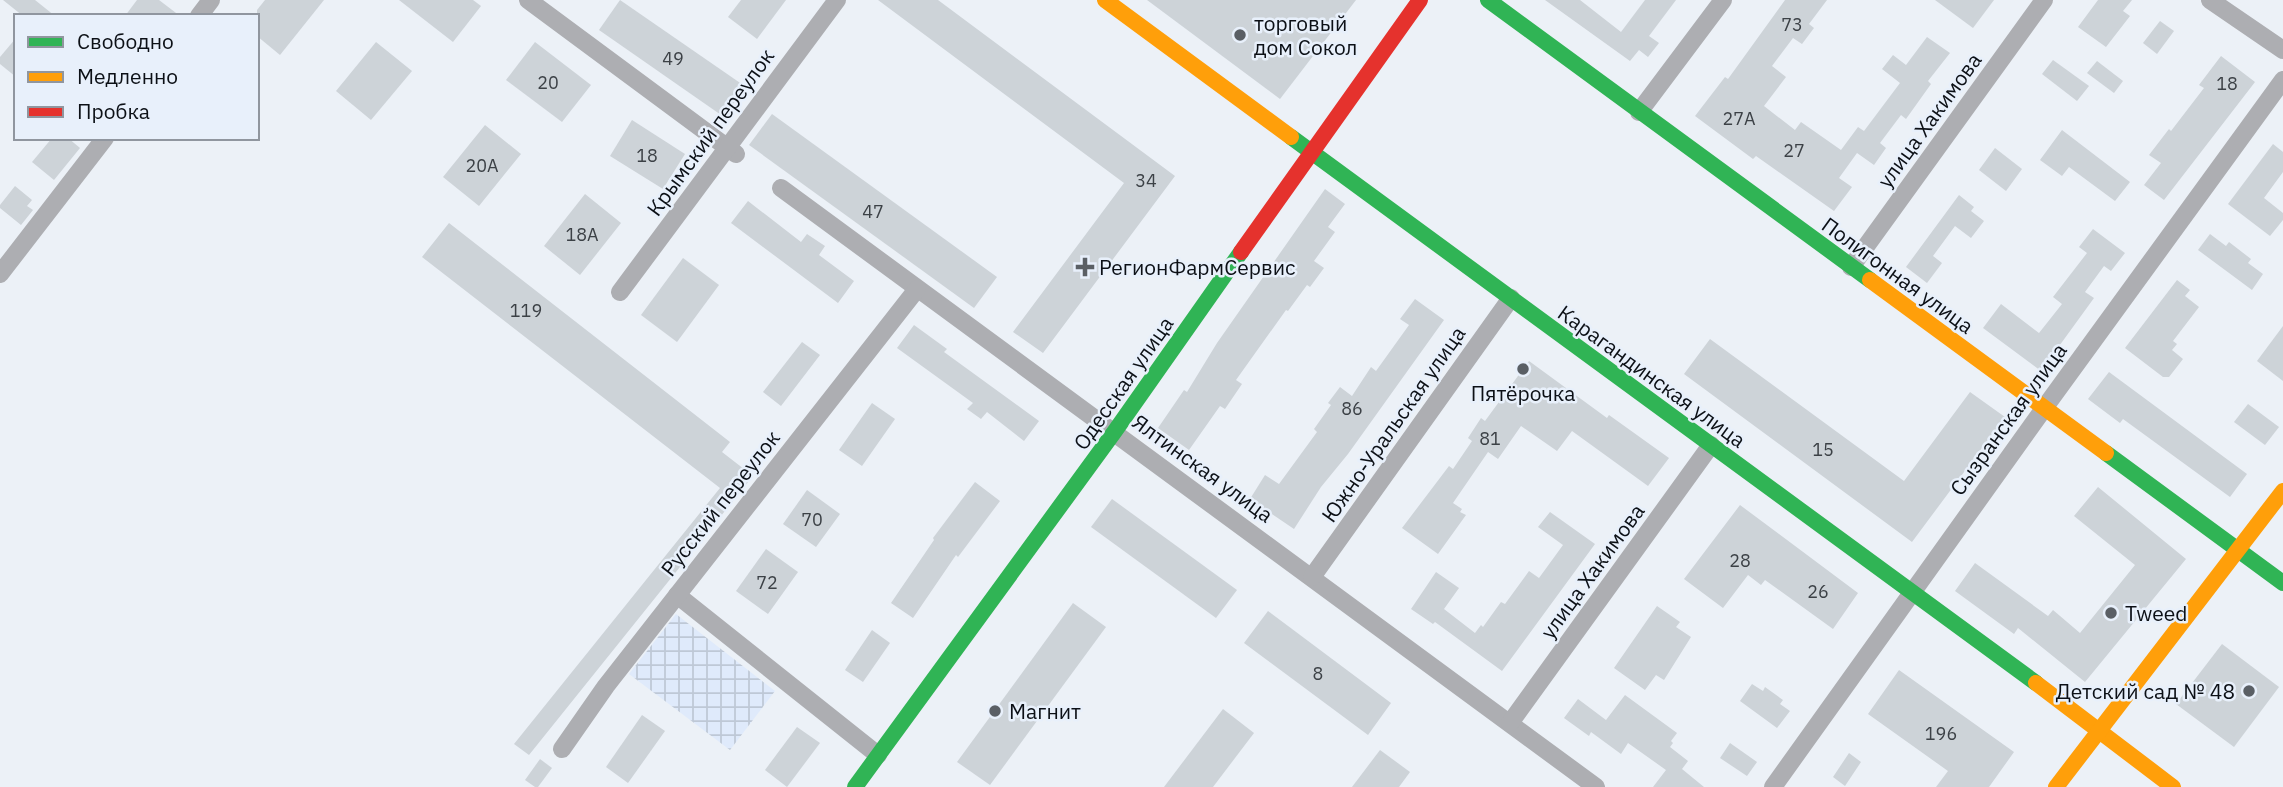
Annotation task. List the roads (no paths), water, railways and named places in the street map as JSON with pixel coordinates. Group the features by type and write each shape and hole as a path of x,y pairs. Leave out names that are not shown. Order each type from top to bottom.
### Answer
{"main road":[{"name":"Карагандинская улица","path":"1105,0 2098,729 2173,787"},
{"name":"Одесская улица","path":"855,787 1115,431 1420,0"},
{"name":"Полигонная улица","path":"1488,0 2283,583"},
{"path":"2056,787 2283,491"}],"street":[{"path":"528,0 732,151"},
{"name":"Крымский переулок","path":"620,292 732,151 837,0"},
{"path":"1639,111 1723,0"},
{"name":"улица Хакимова","path":"1852,267 2043,0"},
{"path":"2210,0 2283,50"},
{"name":"Сызранская улица","path":"1773,787 2283,80"},
{"path":"0,274 103,140"},
{"name":"Ялтинская улица","path":"781,188 1596,787"},
{"name":"Русский переулок","path":"562,749 606,686 917,289"},
{"name":"Южно-Уральская улица","path":"1312,577 1511,298"},
{"name":"улица Хакимова","path":"1510,723 1711,445"},
{"path":"677,595 878,755"}],"place":[{"name":"торговый дом Сокол","path":"1240,35"},
{"name":"РегионФармСервис","path":"1085,267"},
{"name":"Пятёрочка","path":"1523,369"},
{"name":"Tweed","path":"2111,613"},
{"name":"Детский сад № 48","path":"2249,691"},
{"name":"Магнит","path":"995,711"}]}
